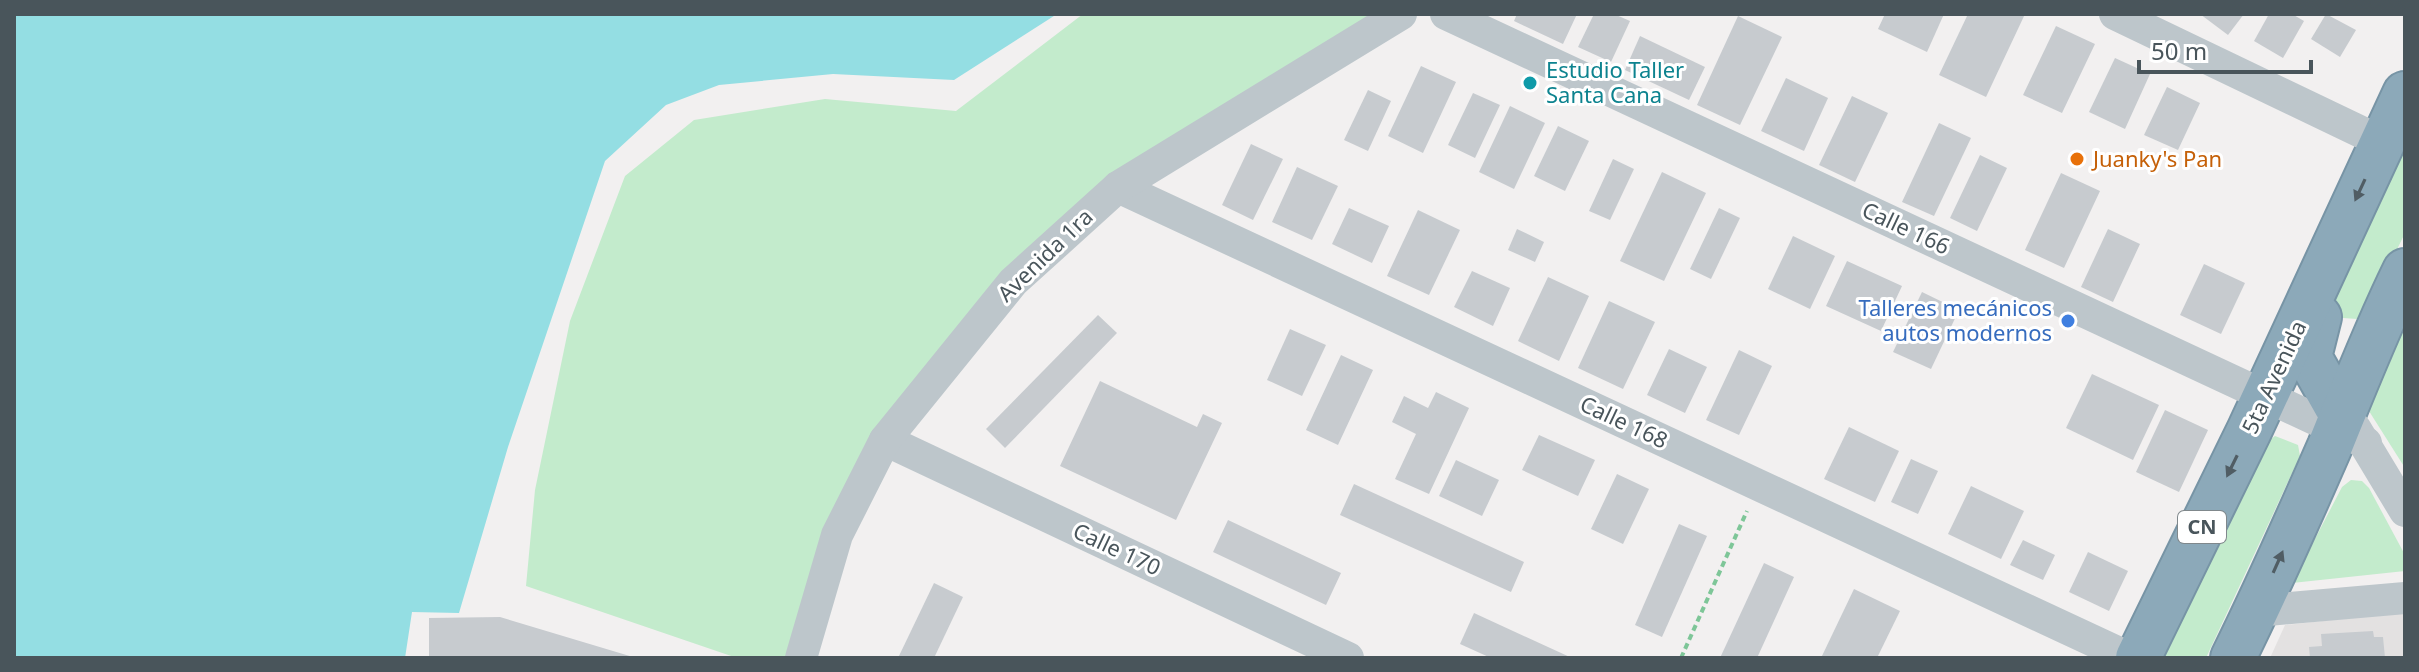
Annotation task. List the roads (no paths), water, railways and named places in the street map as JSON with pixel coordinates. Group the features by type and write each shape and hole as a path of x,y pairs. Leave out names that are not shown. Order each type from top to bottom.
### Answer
{"highway":[{"name":"5ta Avenida","path":"2138,658 2265,396 2315,307 2382,142 2405,94"},
{"path":"2233,658 2348,428 2378,326 2405,271"},
{"path":"2315,307 2327,326 2347,334 2378,326"},
{"path":"2315,307 2309,357 2348,428"}],"street":[{"name":"Avenida 1ra","path":"801,658 837,535 885,440 1013,282 1118,187 1401,14"},
{"name":"Calle 166","path":"1446,14 2265,396 2348,428"},
{"path":"2115,14 2382,142"},
{"name":"Calle 168","path":"1118,187 2130,658"},
{"path":"2348,428 2405,511"},
{"name":"Calle 170","path":"885,440 1348,658"},
{"path":"2256,611 2405,598"}],"water":[{"path":"14,14 1057,14 954,80 833,74 719,85 666,105 605,161 508,447 459,613 412,612 405,658 14,658"}],"place":[{"name":"Estudio Taller Santa Cana","path":"1530,83"},
{"name":"Juanky's Pan","path":"2077,159"},
{"name":"Talleres mecánicos autos modernos","path":"2068,321"}]}
